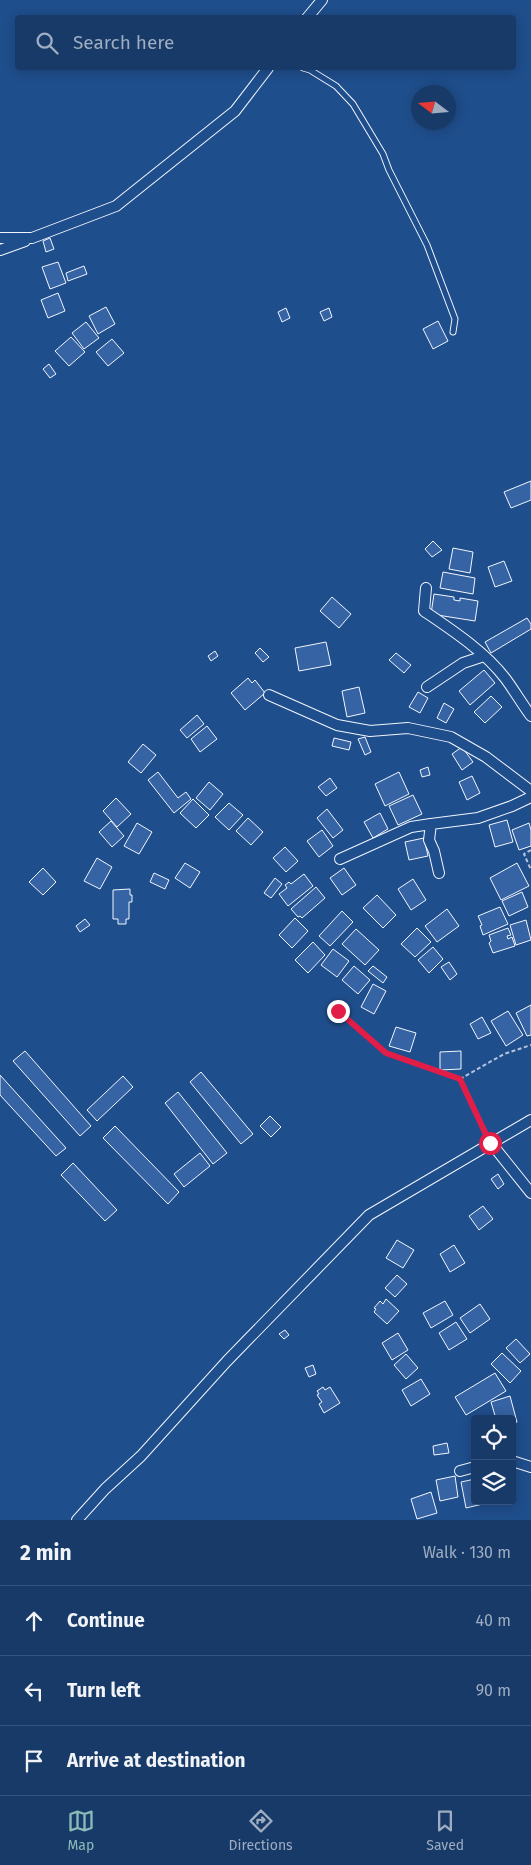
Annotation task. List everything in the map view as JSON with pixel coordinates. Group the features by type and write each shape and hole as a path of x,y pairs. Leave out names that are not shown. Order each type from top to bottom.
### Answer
{"street":[{"path":"310,15 322,0"},
{"path":"0,250 116,206 235,112 266,70"},
{"path":"0,238 32,238"},
{"path":"426,588 424,611 484,656 504,677 531,716"},
{"path":"427,687 463,662 484,656"},
{"path":"270,695 337,725 370,731 408,728 451,737 486,758 531,791"},
{"path":"340,859 411,827 478,818 512,806 531,796"},
{"path":"431,824 428,840 438,860 439,874"},
{"path":"77,1520 105,1488 141,1456 227,1361 369,1215 531,1120"},
{"path":"490,1143 531,1193"},
{"path":"516,1462 531,1467"},
{"path":"460,1471 471,1467"}],"lane":[{"path":"310,70 336,86 353,104 379,146 389,170 427,244 455,319 453,332"}],"path":[{"path":"531,850 524,854 531,870"},
{"path":"338,1011 386,1053 460,1079 490,1143"},
{"path":"460,1079 504,1054 531,1045"}],"building":[{"path":"50,238 54,249 46,252 43,241"},
{"path":"58,262 66,283 50,289 42,267"},
{"path":"84,266 87,274 68,281 66,273"},
{"path":"58,293 65,311 48,318 41,300"},
{"path":"106,307 115,324 98,334 89,316"},
{"path":"286,308 290,318 282,322 278,312"},
{"path":"329,308 332,317 324,321 320,312"},
{"path":"438,321 448,341 433,349 423,329"},
{"path":"86,322 99,338 84,349 72,333"},
{"path":"71,337 85,352 69,366 55,351"},
{"path":"112,339 124,353 108,366 96,352"},
{"path":"49,364 56,374 50,378 43,369"},
{"path":"531,481 531,500 511,508 504,492"},
{"path":"433,541 442,550 432,557 425,549"},
{"path":"453,548 473,552 470,573 449,569"},
{"path":"504,561 512,581 495,587 488,567"},
{"path":"443,572 475,578 473,594 440,588"},
{"path":"434,594 454,597 454,600 460,601 460,598 478,601 475,621 431,614"},
{"path":"332,597 351,614 339,628 320,611"},
{"path":"527,618 531,624 531,629 491,653 485,642"},
{"path":"326,642 331,665 299,671 295,648"},
{"path":"260,648 269,657 263,662 255,653"},
{"path":"215,651 218,656 211,661 208,656"},
{"path":"396,653 411,665 404,673 389,660"},
{"path":"484,670 495,683 470,705 459,691"},
{"path":"248,678 252,683 255,680 265,693 245,710 231,693"},
{"path":"359,687 365,713 347,717 342,691"},
{"path":"418,692 428,698 420,713 409,707"},
{"path":"491,696 502,707 485,723 474,712"},
{"path":"444,703 454,709 446,723 437,718"},
{"path":"197,715 204,724 187,738 180,730"},
{"path":"207,726 217,739 200,752 191,739"},
{"path":"365,737 371,752 365,755 358,739"},
{"path":"334,738 351,742 349,750 332,746"},
{"path":"143,744 156,755 141,773 128,762"},
{"path":"462,747 473,762 462,770 452,754"},
{"path":"428,767 430,775 422,777 420,770"},
{"path":"158,772 178,798 186,792 191,799 174,813 148,780"},
{"path":"399,772 409,794 385,806 375,784"},
{"path":"472,776 480,793 467,800 459,782"},
{"path":"330,778 337,788 326,796 318,787"},
{"path":"209,782 223,794 210,810 196,798"},
{"path":"413,795 422,814 398,825 389,806"},
{"path":"116,798 131,814 117,827 103,811"},
{"path":"193,799 209,815 196,828 180,813"},
{"path":"229,803 243,815 229,830 215,817"},
{"path":"327,809 343,830 333,838 317,818"},
{"path":"380,813 388,829 373,838 364,822"},
{"path":"248,818 263,832 251,845 236,831"},
{"path":"507,820 513,842 495,847 489,825"},
{"path":"111,821 124,836 112,847 99,832"},
{"path":"137,823 152,832 139,854 124,846"},
{"path":"529,823 531,846 519,850 512,830"},
{"path":"322,830 333,846 319,857 307,841"},
{"path":"424,838 428,856 409,860 405,842"},
{"path":"285,847 298,861 286,872 273,858"},
{"path":"97,858 112,867 100,889 84,881"},
{"path":"185,863 200,872 190,888 175,878"},
{"path":"517,863 529,886 501,900 490,878"},
{"path":"43,868 56,882 43,895 29,882"},
{"path":"344,868 356,885 342,895 330,878"},
{"path":"154,873 169,880 165,889 150,882"},
{"path":"304,874 313,886 288,906 279,894 287,888 285,885 289,882 291,884"},
{"path":"275,878 282,884 271,898 264,893"},
{"path":"413,879 426,900 411,910 398,889"},
{"path":"316,887 325,898 302,918 298,917 291,909"},
{"path":"130,889 132,902 129,902 129,919 126,919 126,924 118,924 118,919 113,919 113,890"},
{"path":"522,892 528,907 509,916 502,901"},
{"path":"377,895 396,915 383,928 363,908"},
{"path":"500,907 508,924 483,935 480,926 482,925 478,916"},
{"path":"447,909 459,926 437,942 425,926"},
{"path":"342,911 353,922 330,946 319,936"},
{"path":"295,918 308,931 292,948 279,935"},
{"path":"85,919 90,925 80,932 76,926"},
{"path":"526,920 531,940 516,945 510,925"},
{"path":"417,928 431,942 415,957 401,944"},
{"path":"508,928 511,935 507,936 508,939 512,937 515,946 493,953 489,943 491,941 489,935"},
{"path":"356,929 379,950 365,965 342,944"},
{"path":"313,942 325,955 308,973 295,960"},
{"path":"433,947 443,959 429,973 418,960"},
{"path":"333,949 349,961 337,977 321,965"},
{"path":"449,962 457,974 450,980 441,967"},
{"path":"354,966 370,980 358,994 342,980"},
{"path":"373,966 387,977 383,983 368,971"},
{"path":"373,984 386,991 374,1014 361,1007"},
{"path":"531,1005 531,1035 527,1036 516,1013"},
{"path":"508,1011 523,1035 506,1046 491,1021"},
{"path":"482,1017 491,1033 478,1039 470,1024"},
{"path":"396,1027 416,1033 410,1052 389,1046"},
{"path":"25,1051 91,1126 80,1136 13,1061"},
{"path":"461,1051 461,1069 440,1070 440,1052"},
{"path":"201,1072 253,1134 241,1144 190,1082"},
{"path":"0,1075 66,1148 56,1156 0,1095"},
{"path":"123,1076 133,1087 97,1121 87,1110"},
{"path":"178,1092 227,1153 213,1164 165,1103"},
{"path":"270,1116 281,1127 271,1137 260,1126"},
{"path":"115,1126 179,1192 168,1204 103,1138"},
{"path":"200,1153 210,1166 184,1187 174,1174"},
{"path":"73,1163 117,1210 105,1221 61,1175"},
{"path":"498,1174 504,1184 498,1189 491,1179"},
{"path":"483,1206 493,1219 479,1230 469,1216"},
{"path":"397,1240 414,1250 403,1268 386,1258"},
{"path":"454,1245 465,1263 450,1272 440,1254"},
{"path":"397,1275 407,1284 395,1297 385,1288"},
{"path":"386,1299 399,1311 387,1324 374,1312 376,1309 374,1308 380,1301 383,1304"},
{"path":"445,1301 453,1315 431,1328 423,1313"},
{"path":"480,1304 490,1319 470,1333 460,1318"},
{"path":"456,1322 467,1339 449,1350 439,1333"},
{"path":"285,1330 289,1335 284,1339 279,1334"},
{"path":"398,1333 408,1350 392,1360 382,1343"},
{"path":"516,1339 530,1354 520,1363 506,1348"},
{"path":"502,1353 521,1371 510,1383 491,1364"},
{"path":"406,1354 418,1368 406,1379 394,1365"},
{"path":"313,1365 316,1374 309,1377 305,1368"},
{"path":"495,1373 506,1391 466,1415 455,1397"},
{"path":"421,1379 430,1394 411,1406 402,1390"},
{"path":"323,1387 325,1390 330,1387 340,1403 324,1413 319,1404 322,1402 317,1395 319,1394 317,1391"},
{"path":"510,1396 515,1415 495,1415 491,1402"},
{"path":"447,1443 449,1453 434,1455 433,1446"},
{"path":"455,1476 458,1497 440,1501 436,1480"},
{"path":"471,1480 471,1505 479,1505 466,1508 461,1482"},
{"path":"431,1492 437,1513 417,1519 411,1499"}],"route":[{"path":"338,1011 386,1053 460,1079 490,1143"}]}
